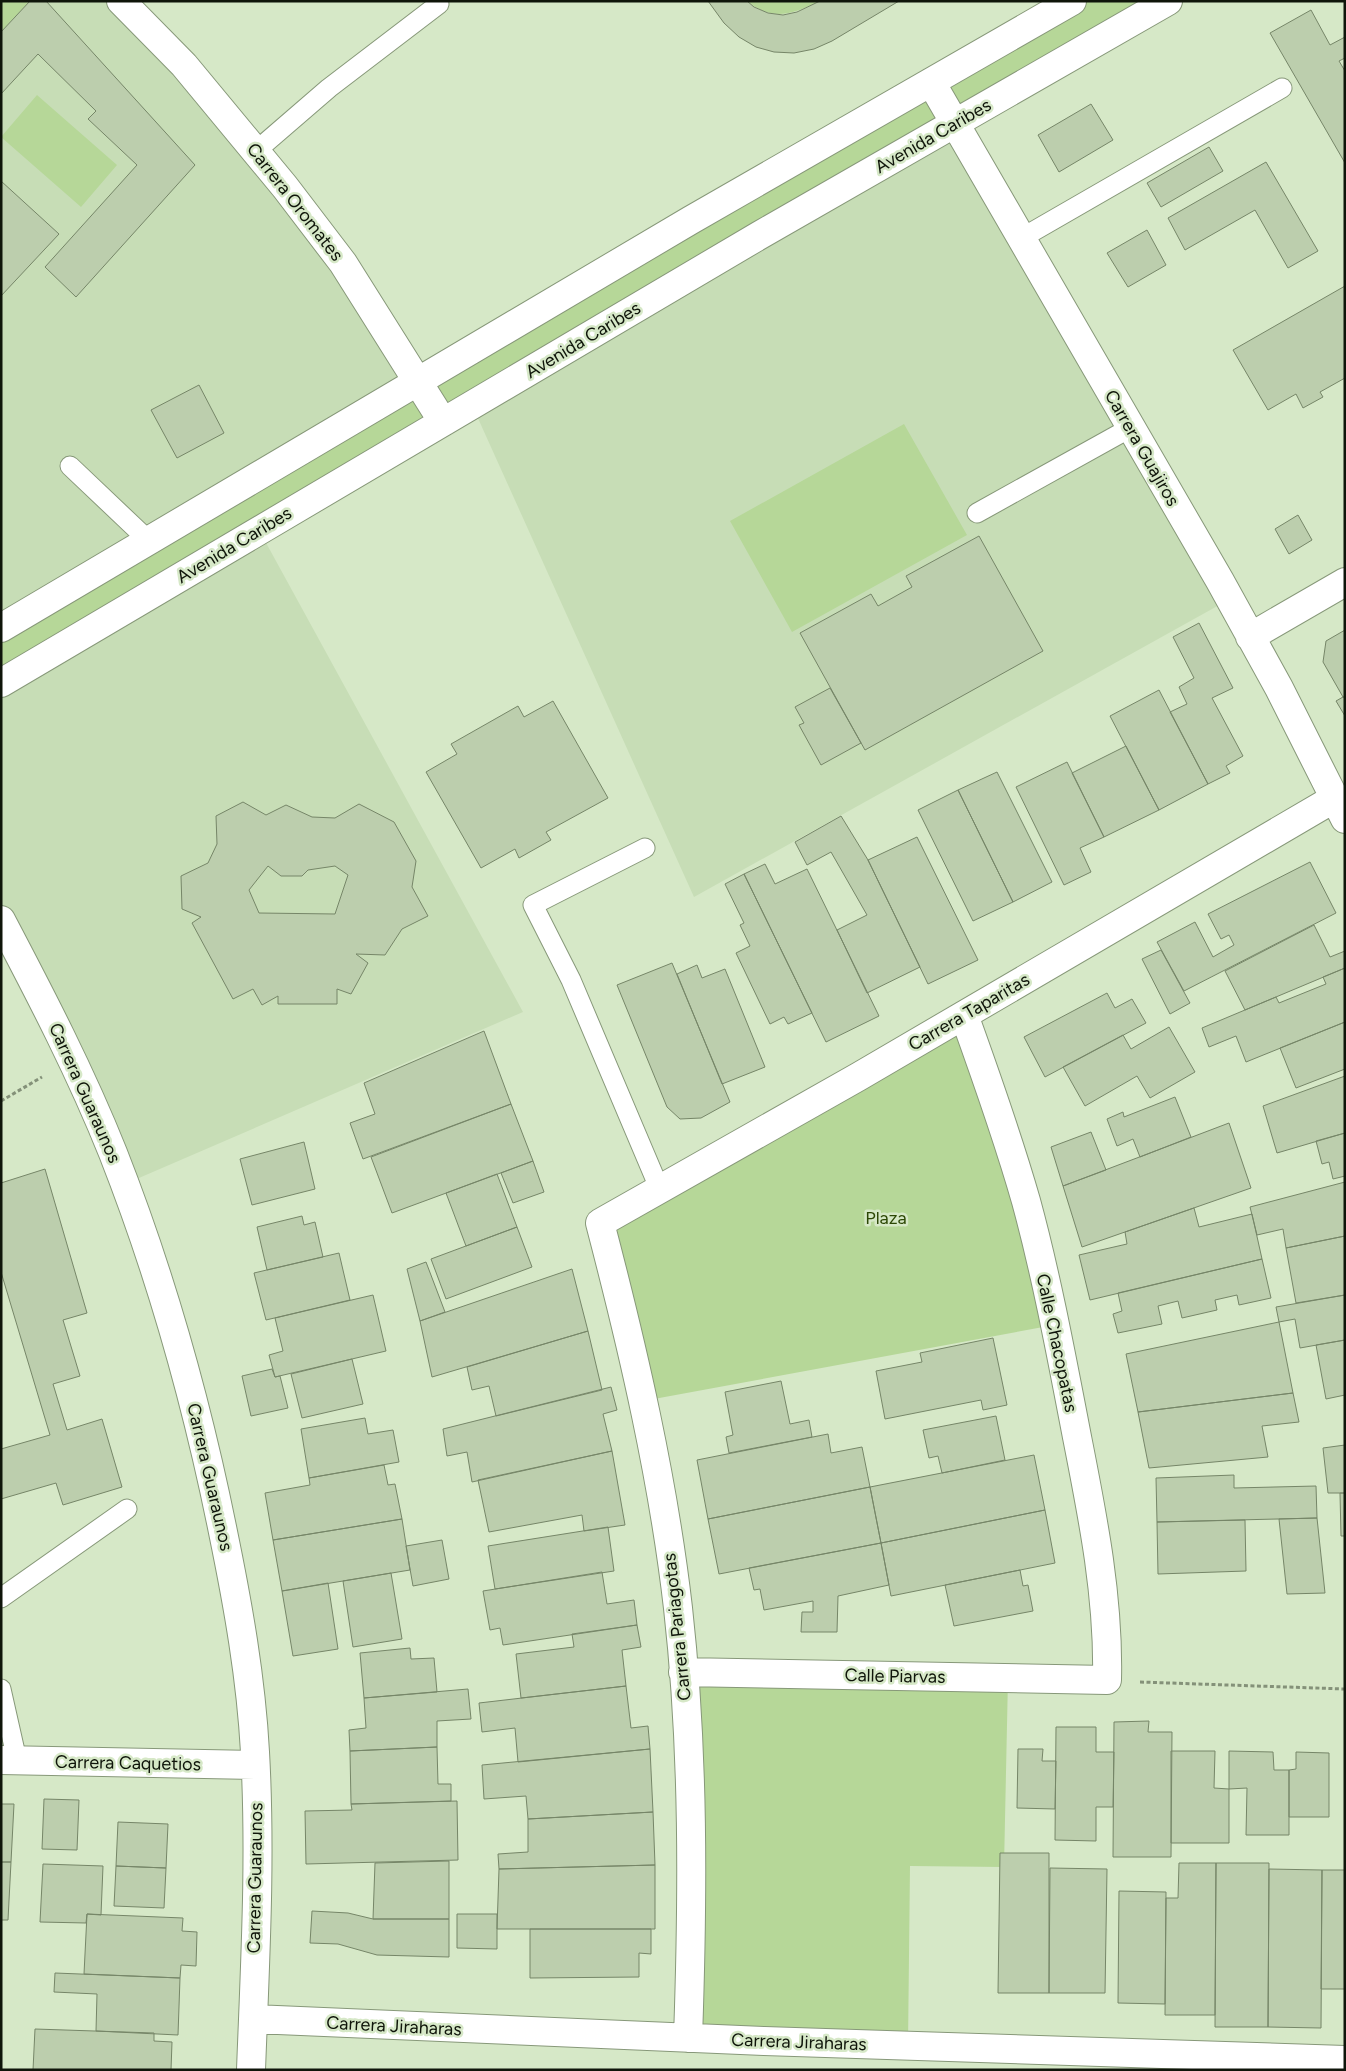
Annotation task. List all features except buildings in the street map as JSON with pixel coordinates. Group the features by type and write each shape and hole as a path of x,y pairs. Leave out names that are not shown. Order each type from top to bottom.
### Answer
{"street":[{"name":"Carrera Oromates","path":"121,1 184,65 256,151 343,263 443,422"},
{"path":"1,628 418,382 1072,1"},
{"name":"Avenida Caribes","path":"1,683 443,422 1168,1"},
{"name":"Carrera Guajiros","path":"931,82 1279,688 1340,808"},
{"path":"1250,637 1345,582"},
{"name":"Carrera Taparitas","path":"600,1223 964,1015 1340,808"},
{"name":"Carrera Guaraunos","path":"1,920 71,1060 112,1149 135,1210 188,1381 210,1468 241,1624 255,1766 258,1830 251,2070"},
{"name":"Calle Chacopatas","path":"964,1015 1001,1120 1026,1202 1065,1374 1099,1551 1106,1626 1107,1680"},
{"name":"Carrera Pariagotas","path":"600,1223 637,1374 655,1464 678,1608 683,1672 691,1876 688,2038"},
{"name":"Calle Piarvas","path":"683,1672 1107,1680"},
{"name":"Carrera Caquetios","path":"9,1760 255,1766"},
{"name":"Carrera Jiraharas","path":"253,2019 688,2038 1049,2060 1345,2060"}],"lane":[{"path":"256,151 329,88 439,4"},
{"path":"1020,239 1282,88"},
{"path":"977,513 1130,428"},
{"path":"70,466 149,541"},
{"path":"645,848 533,906 570,980 660,1190"},
{"path":"1,1598 127,1509"},
{"path":"1,1689 9,1760"}],"path":[{"path":"1,1101 71,1060"},
{"path":"1107,1680 1345,1689"}],"shaded area":[{"path":"30,1 121,1 184,65 418,382 1,628 1,32"},
{"path":"954,124 1230,599 694,897 472,405"},
{"path":"259,530 523,1012 125,1184 1,920 1,683"}],"green space":[{"path":"1,1 30,1 1,32"},
{"path":"747,1 820,1 792,12 774,14 756,8"},
{"path":"1072,1 1168,1 1,683 1,628"},
{"path":"37,95 117,165 81,207 1,137"},
{"path":"904,424 967,535 792,632 730,521"},
{"name":"Plaza","path":"964,1015 1054,1325 643,1401 600,1223"},
{"path":"683,1672 1008,1678 1004,1867 910,1866 908,2046 688,2038"}]}
